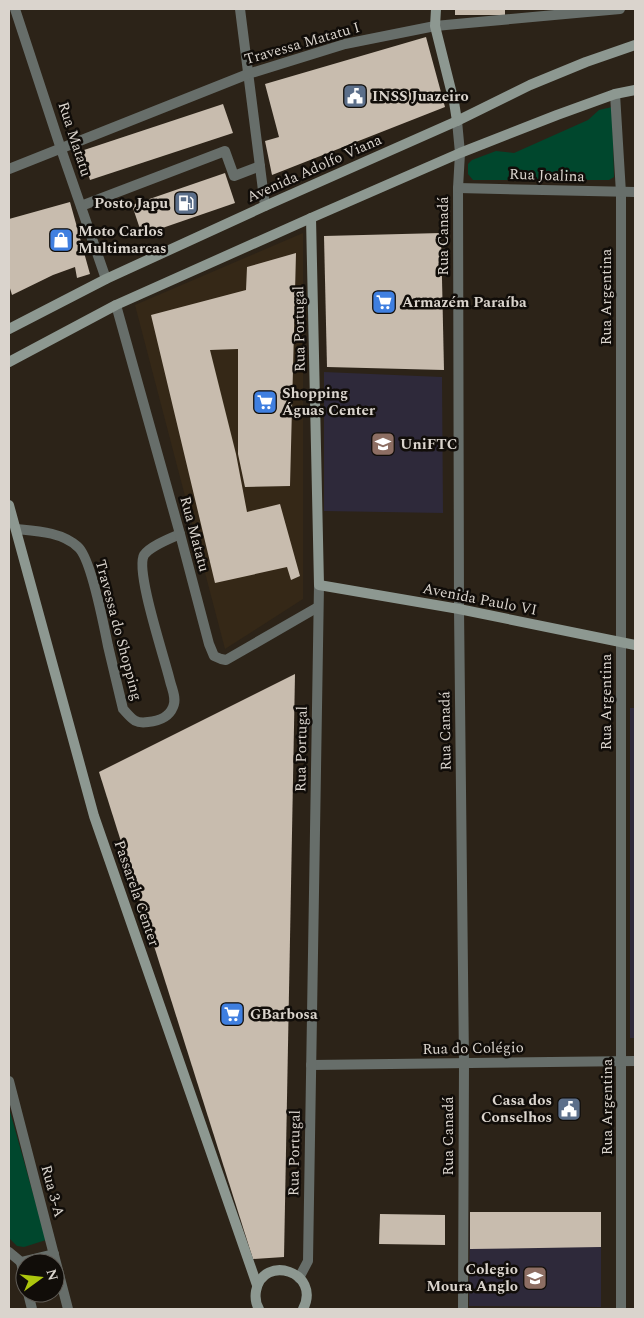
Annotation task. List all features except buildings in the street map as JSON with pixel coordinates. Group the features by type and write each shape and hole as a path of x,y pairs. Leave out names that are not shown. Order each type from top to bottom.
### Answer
{"street":[{"name":"Rua Matatu","path":"15,9 106,279"},
{"path":"240,9 265,206"},
{"path":"436,9 435,26 454,102 456,120"},
{"name":"Travessa Matatu I","path":"9,169 248,74 344,44 435,26 620,9"},
{"name":"Avenida Adolfo Viana","path":"9,329 106,279 530,85 586,62 635,45"},
{"path":"9,362 116,305 460,153 615,94 635,90"},
{"name":"Rua Argentina","path":"615,94 621,193 621,1309"},
{"name":"Rua Canadá","path":"456,120 460,153 458,188 459,609 464,1063 463,1309"},
{"path":"81,206 224,151 234,176 260,166"},
{"name":"Rua Joalina","path":"458,188 635,192"},
{"name":"Rua Portugal","path":"300,1278 308,1261 319,585 311,218"},
{"name":"Rua Matatu","path":"116,305 209,644 214,656 226,660 318,607"},
{"name":"Passarela Center","path":"9,506 94,816 257,1285 255,1295 259,1309"},
{"name":"Travessa do Shopping","path":"16,529 59,536 71,541 80,548 86,560 98,603 124,710 131,719 147,723 166,717 173,708 175,700 144,586 142,567 144,555 156,545 180,534"},
{"name":"Avenida Paulo VI","path":"319,585 459,609 635,645"},
{"name":"Rua do Colégio","path":"311,1065 635,1061"},
{"name":"Rua 3-A","path":"9,1081 54,1253"},
{"path":"257,1285 264,1276 274,1270 285,1270 296,1274 304,1283 306,1289 306,1302 303,1309"}],"shaded area":[{"name":"Shopping Águas Center","path":"303,233 303,599 225,649 135,305"},
{"name":"UniFTC","path":"324,372 442,377 443,513 324,511"},
{"path":"630,708 635,708 635,1038 630,1038"},
{"name":"Colegio Moura Anglo","path":"470,1212 601,1212 601,1307 469,1306"}],"green space":[{"path":"612,107 614,177 609,180 473,180 468,174 468,164 472,160 496,151 514,153 588,120 599,110"},
{"path":"9,1108 46,1240 24,1247 17,1246 9,1238"}],"place":[{"name":"INSS Juazeiro","path":"355,96"},
{"name":"Posto Japu","path":"186,203"},
{"name":"Moto Carlos Multimarcas","path":"61,240"},
{"name":"Armazém Paraíba","path":"384,302"},
{"name":"Shopping Águas Center","path":"265,402"},
{"name":"UniFTC","path":"383,444"},
{"name":"GBarbosa","path":"232,1014"},
{"name":"Casa dos Conselhos","path":"569,1109"},
{"name":"Colegio Moura Anglo","path":"535,1278"}]}
